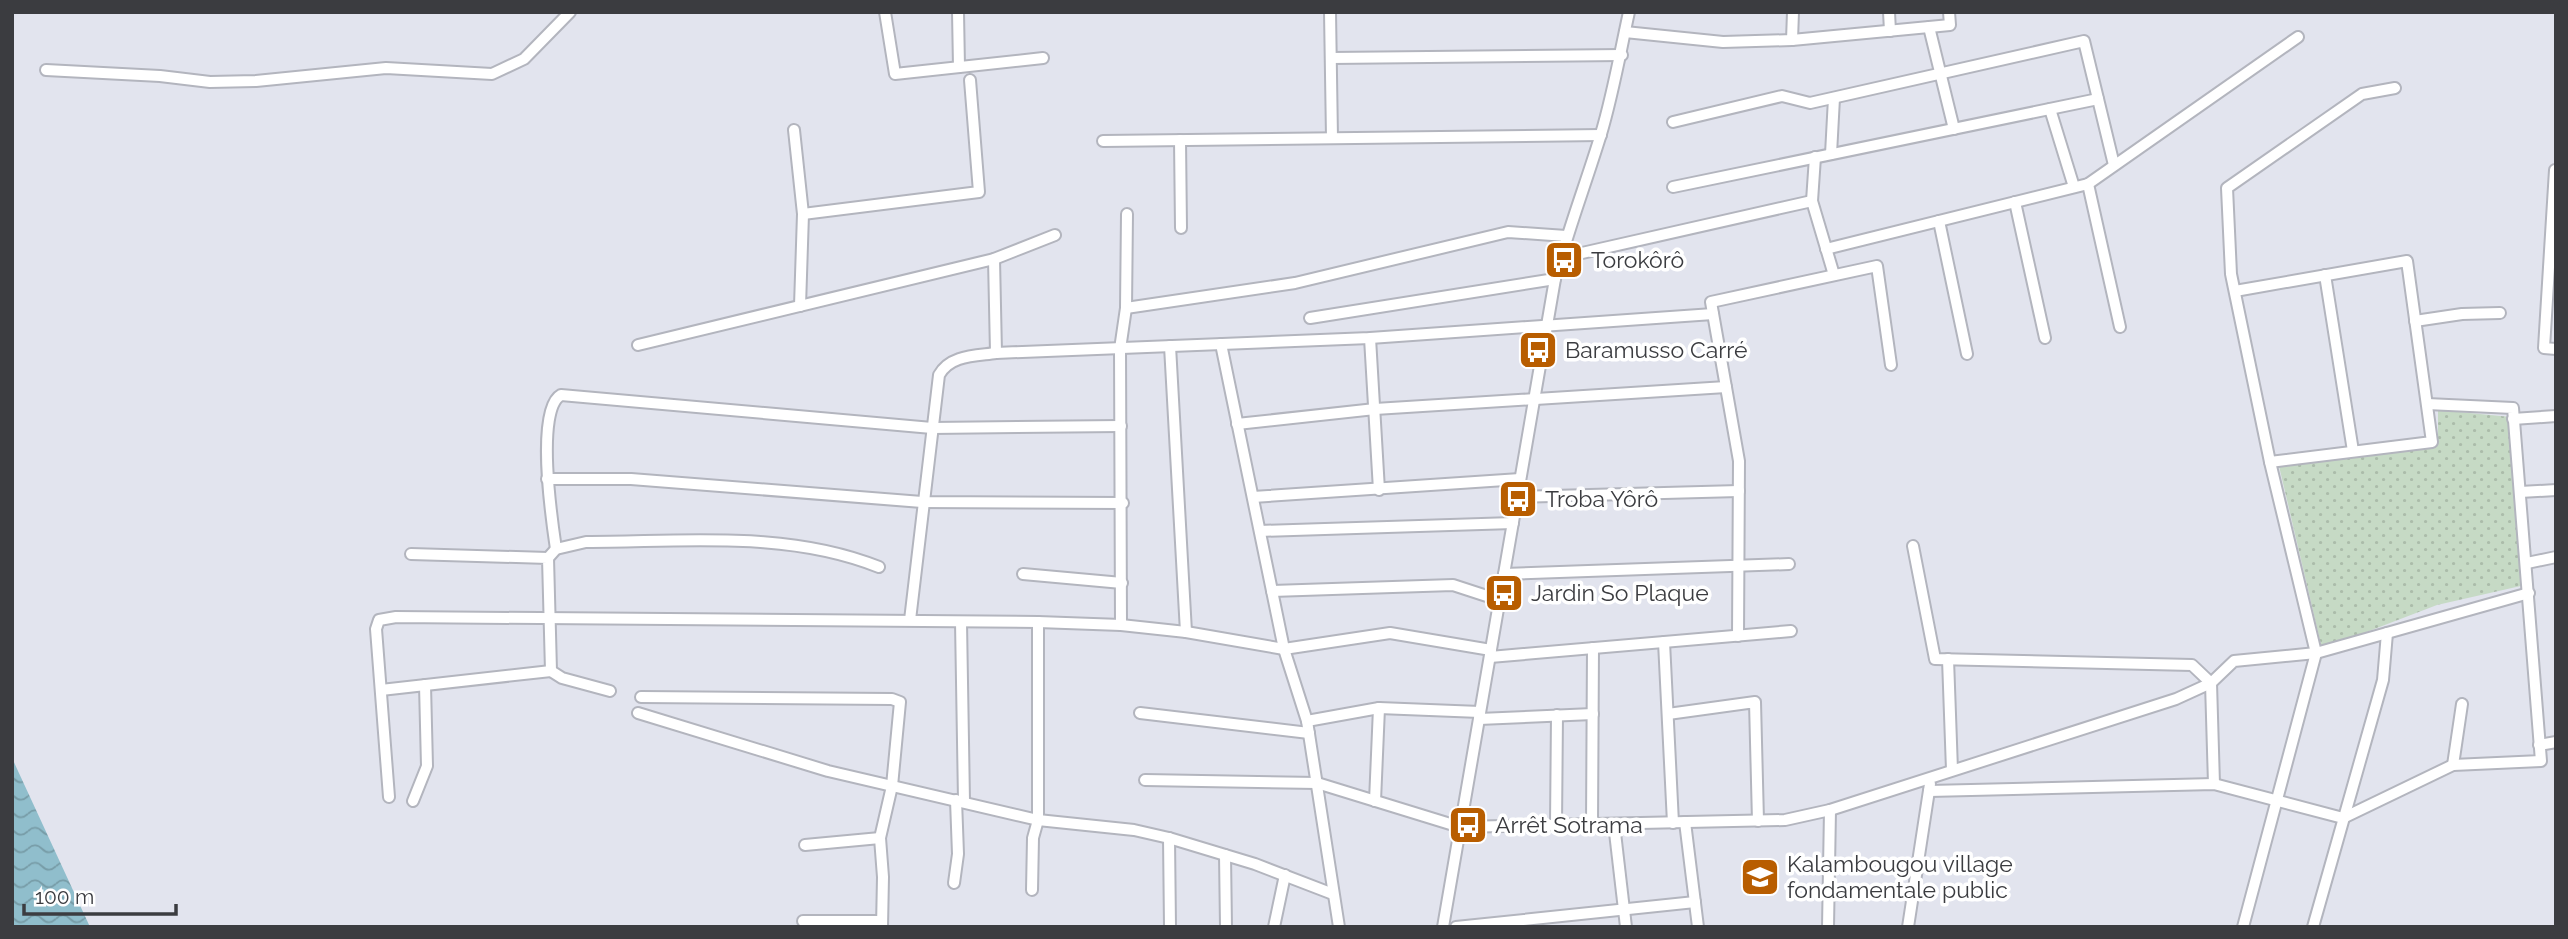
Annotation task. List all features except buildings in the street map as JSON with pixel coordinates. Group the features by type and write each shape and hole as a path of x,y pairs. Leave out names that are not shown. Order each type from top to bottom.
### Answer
{"street":[{"path":"46,70 160,76 210,82 256,81 386,68 492,74 524,60 570,12"},
{"path":"885,12 895,74 1043,58"},
{"path":"958,12 958,67"},
{"path":"1330,12 1332,138"},
{"path":"1443,927 1555,279 1566,236 1601,135 1622,55 1629,12"},
{"path":"1792,40 1793,12"},
{"path":"1889,12 1890,31"},
{"path":"1625,32 1723,42 1792,40 1950,25 1949,12"},
{"path":"1929,27 1954,129"},
{"path":"1826,249 2088,184 2298,37"},
{"path":"1673,122 1782,96 1810,103 2084,41 2114,165"},
{"path":"1331,58 1622,55"},
{"path":"803,214 979,192 970,80"},
{"path":"2243,927 2316,653 2270,462 2235,290 2227,188 2362,94 2395,88"},
{"path":"1831,154 1834,98"},
{"path":"1673,187 2098,99"},
{"path":"2050,109 2074,187"},
{"path":"794,130 803,214 800,306"},
{"path":"1103,141 1601,135"},
{"path":"1180,140 1181,229"},
{"path":"1815,158 1812,201 1834,275"},
{"path":"2555,170 2544,348 2556,349"},
{"path":"2088,184 2120,327"},
{"path":"1560,258 1812,201"},
{"path":"2015,202 2045,338"},
{"path":"1121,625 1123,503 1120,349 1126,308 1127,214"},
{"path":"1939,220 1967,354"},
{"path":"1126,308 1295,283 1508,232 1566,236"},
{"path":"638,345 994,259 1055,235"},
{"path":"994,259 996,353"},
{"path":"2235,290 2407,261 2432,442 2270,462"},
{"path":"1738,636 1739,461 1711,302 1877,266 1891,365"},
{"path":"2325,275 2353,452"},
{"path":"1310,318 1555,279"},
{"path":"2415,321 2462,314 2500,313"},
{"path":"910,620 939,375 944,366 958,359 996,353 1370,338 1713,314"},
{"path":"1370,338 1378,490"},
{"path":"1221,344 1284,649 1308,727 1339,927"},
{"path":"1170,346 1186,632"},
{"path":"1237,424 1375,410 1534,402 1726,387"},
{"path":"556,549 547,479 553,403 561,395 932,428 1121,426"},
{"path":"1929,791 2214,784 2343,818 2453,765 2541,761 2513,408 2427,404"},
{"path":"2514,419 2556,416"},
{"path":"547,479 631,479 922,502 1123,503"},
{"path":"1253,497 1520,480"},
{"path":"2520,492 2556,490"},
{"path":"1517,497 1739,491"},
{"path":"1260,531 1513,523"},
{"path":"551,671 548,558 556,549 586,542 785,543 846,554 879,567"},
{"path":"1913,546 1935,659 2192,665 2211,683 2214,784"},
{"path":"411,554 548,558"},
{"path":"2526,563 2556,557"},
{"path":"1504,574 1789,564"},
{"path":"1023,574 1122,583"},
{"path":"1272,592 1452,585 1500,600"},
{"path":"1145,780 1317,783 1460,827 1785,820 1830,810 2176,699 2211,683 2234,661 2316,653 2529,593"},
{"path":"389,797 376,639 379,620 396,617 1038,622 1121,625 1186,632 1284,649 1390,634 1490,653 1593,648 1791,631"},
{"path":"954,883 960,801 961,622"},
{"path":"1032,890 1033,838 1038,820 1038,622"},
{"path":"2313,927 2383,680 2387,633"},
{"path":"1664,642 1673,822"},
{"path":"1592,824 1593,648"},
{"path":"1948,659 1952,770"},
{"path":"381,690 551,671 562,678 610,691"},
{"path":"413,801 427,766 425,685"},
{"path":"641,697 892,699 900,702 892,786 880,838 882,924 803,921"},
{"path":"1668,714 1755,702 1758,821"},
{"path":"2453,765 2462,704"},
{"path":"1140,713 1308,727 1378,708 1479,716 1593,714"},
{"path":"1375,801 1378,708"},
{"path":"638,713 794,763 1038,820 1134,830 1169,838 1284,875 1333,894"},
{"path":"1556,825 1558,715"},
{"path":"2539,745 2556,742"},
{"path":"1908,927 1931,777"},
{"path":"1828,927 1830,810"},
{"path":"1685,822 1698,927"},
{"path":"1614,824 1626,927"},
{"path":"805,845 880,838"},
{"path":"1169,838 1170,927"},
{"path":"1225,855 1226,927"},
{"path":"1274,927 1284,875"},
{"path":"1456,927 1695,902"}],"green space":[{"path":"2438,410 2511,417 2525,585 2437,605 2322,649 2279,466 2438,445"}],"water":[{"path":"12,758 90,927 12,927"}],"place":[{"name":"Torokôrô","path":"1564,260"},
{"name":"Baramusso Carré","path":"1538,350"},
{"name":"Troba Yôrô","path":"1518,499"},
{"name":"Jardin So Plaque","path":"1504,593"},
{"name":"Arrêt Sotrama","path":"1468,825"},
{"name":"Kalambougou village fondamentale public","path":"1760,877"}]}
